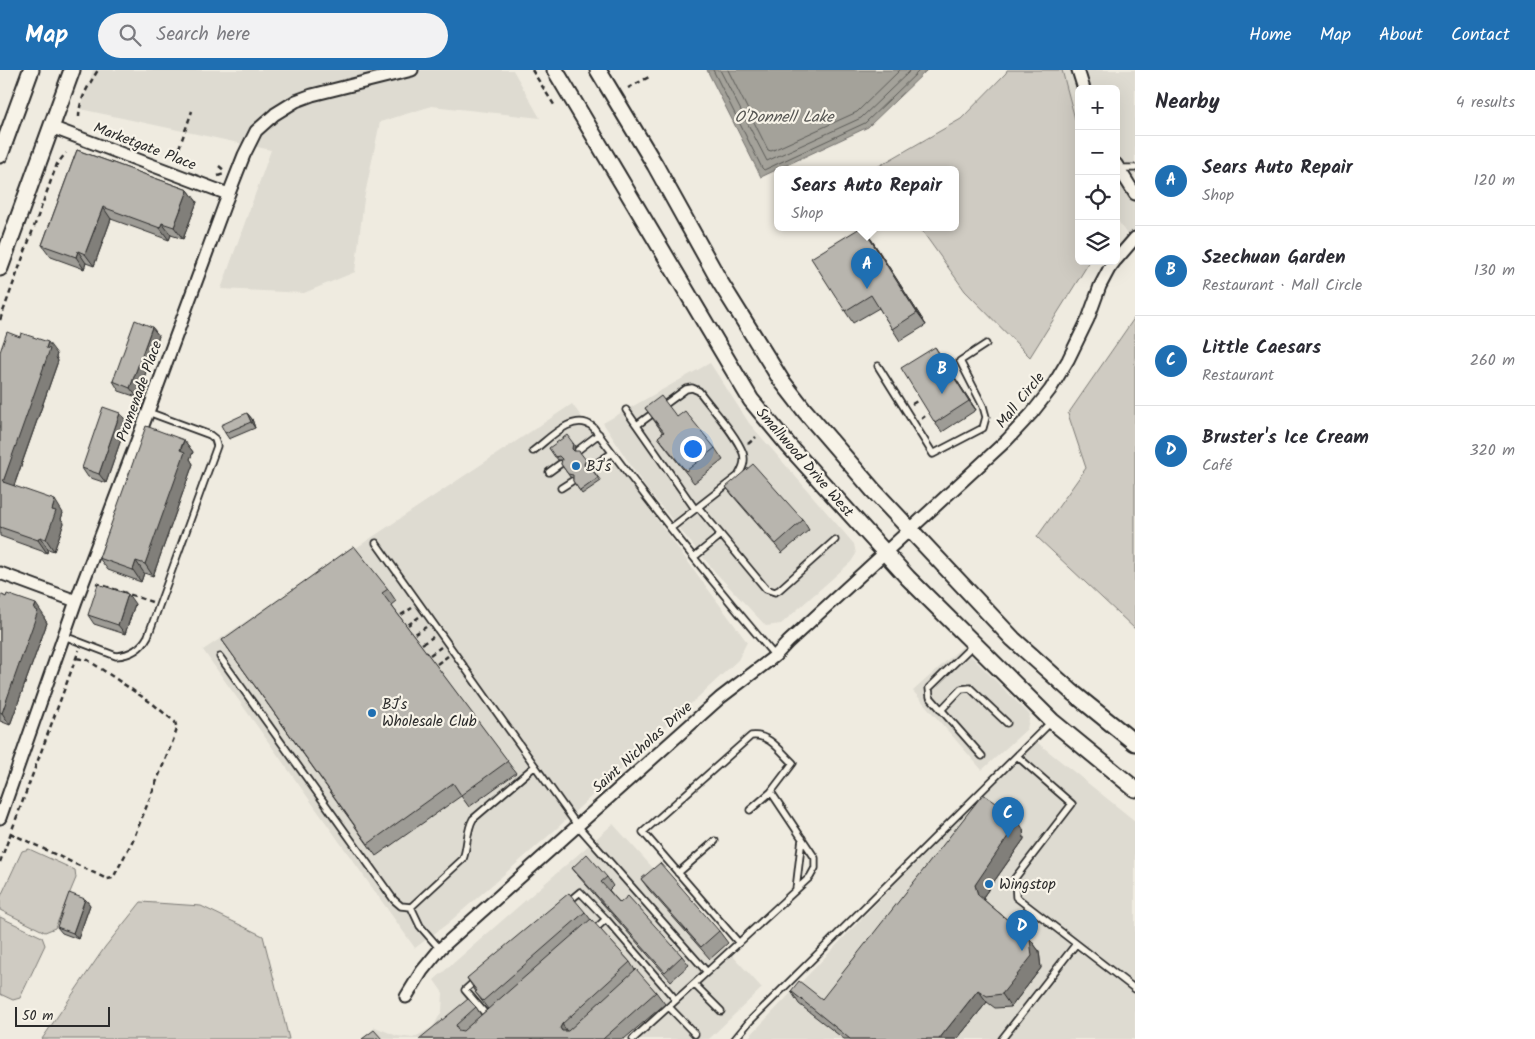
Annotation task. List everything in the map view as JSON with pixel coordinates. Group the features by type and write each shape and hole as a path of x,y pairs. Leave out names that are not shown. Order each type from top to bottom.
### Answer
{"main road":[{"path":"0,155 30,70"},
{"path":"0,268 72,70"},
{"name":"Smallwood Drive West","path":"555,70 751,400 789,446 885,554 1052,721 1135,789"},
{"path":"598,70 655,165 720,282 781,380 805,411 873,490 1013,639 1072,692 1135,743"}],"street":[{"name":"Promenade Place","path":"0,818 76,601 228,194 256,132 274,114 296,101 312,95 409,70"},
{"path":"1078,70 1083,85"},
{"name":"Marketgate Place","path":"51,127 228,194"},
{"path":"1120,171 1135,194"},
{"name":"Mall Circle","path":"1120,256 1135,238"},
{"name":"Mall Circle","path":"911,531 1007,440 1045,396 1068,360 1088,319 1100,286 1112,265"},
{"name":"Saint Nicholas Drive","path":"406,997 422,971 440,949 720,698 775,656 788,642 911,531"},
{"path":"0,573 76,601"}],"lane":[{"path":"1120,166 1135,168"},
{"path":"878,366 933,454 983,428 986,416 981,401 960,361 986,344"},
{"path":"637,425 686,389 692,388 699,391 728,428 743,454 743,468 738,476 671,528"},
{"path":"626,410 697,508 766,589 774,592 779,590 834,540"},
{"path":"64,636 116,656 134,652 143,645 159,604 217,446 215,438 210,435 148,412"},
{"path":"533,451 560,430 574,423 590,424 694,557 775,656"},
{"path":"578,450 599,434"},
{"path":"591,467 612,453"},
{"path":"549,472 560,464"},
{"path":"561,488 572,480"},
{"path":"694,557 721,535"},
{"path":"376,543 577,825 707,972"},
{"path":"974,644 929,688 930,697 982,756"},
{"path":"220,657 394,900 402,906 411,907 463,859 469,825 473,819 535,766"},
{"path":"941,710 961,689 970,688 1007,723"},
{"path":"735,1039 748,1022 1052,721"},
{"path":"739,943 643,832 751,736 759,734 769,739 793,763 770,792 750,810"},
{"path":"1017,756 1072,804 1015,878 1016,897 1135,989"},
{"path":"633,1039 810,877 815,868 816,858 770,792"},
{"path":"796,889 802,838"},
{"path":"678,873 715,841"},
{"path":"566,904 580,892 676,1000"},
{"path":"411,907 420,926 440,949"},
{"path":"584,938 606,919"},
{"path":"1002,1039 1076,944"},
{"path":"643,976 650,970"},
{"path":"479,977 465,990 491,1020"},
{"path":"694,984 720,1011"},
{"path":"669,1007 695,1034"},
{"path":"483,1026 498,1013"},
{"path":"639,1034 644,1039"}],"path":[{"path":"79,117 79,108 87,86 98,70"},
{"path":"532,70 556,108"},
{"path":"628,88 649,77"},
{"path":"179,148 192,111"},
{"path":"0,320 57,164 66,153"},
{"path":"218,176 227,173 219,166"},
{"path":"745,447 756,438"},
{"path":"96,583 159,604"},
{"path":"401,616 419,604"},
{"path":"408,625 426,613"},
{"path":"415,634 432,622"},
{"path":"422,644 440,632"},
{"path":"430,654 447,643"},
{"path":"0,862 78,652"},
{"path":"10,833 107,879 113,878 133,840 174,738 177,729 175,722 153,704 88,660 76,658"},
{"path":"1020,927 1033,911"}],"shaded area":[{"path":"93,70 513,70 540,118 432,106 380,122 364,199 355,272 304,293 221,289 271,150 80,109"},
{"path":"1007,70 1062,70 1075,119 1075,265 1088,265 1030,357 965,291 922,231 959,231 959,166 879,166 961,119"},
{"path":"1062,70 1135,70 1135,248 1120,224 1120,85 1075,85 1075,119"},
{"path":"1135,317 1135,629 1037,537 1086,468 1068,414"},
{"path":"710,363 749,423 854,544 856,554 851,562 781,624 766,626 716,573 645,487 603,423"},
{"path":"572,404 747,642 738,660 554,831 447,924 415,948 203,650"},
{"path":"962,647 1030,715 1027,729 982,770 913,691"},
{"path":"1033,739 1135,821 1135,1039 747,1039"},
{"path":"613,824 762,988 709,1039 366,1039 375,1027 397,1036 413,1038 433,1027 442,1011 443,993 434,980"},
{"path":"29,849 75,870 76,878 55,928 45,932 0,910 0,898 22,851"},
{"path":"141,902 201,906 263,936 289,1039 42,1039 105,947"},
{"path":"0,917 42,937 45,945 20,998 13,1000 0,994"}],"water":[{"name":"O'Donnell Lake","path":"707,70 927,70 868,127 785,166 774,166 774,171 761,177"}],"building":[{"path":"77,150 188,190 174,227 162,223 160,228 103,207 85,254 78,251 76,257 42,245"},
{"path":"855,231 865,231 917,313 892,329 871,295 845,311 811,258"},
{"path":"135,320 152,327 130,388 113,381"},
{"path":"7,332 20,337 21,333 48,342 46,348 50,349 3,482 55,500 52,510 56,511 46,539 40,537 38,540 0,527 0,352"},
{"path":"935,347 969,401 935,423 901,368"},
{"path":"661,396 677,417 685,411 715,448 686,471 658,437 664,432 645,408"},
{"path":"103,407 120,413 99,474 82,468"},
{"path":"247,413 251,422 225,433 221,425"},
{"path":"146,426 184,440 180,450 185,452 145,564 136,561 133,570 99,558"},
{"name":"BJ's","path":"567,435 573,443 572,449 579,451 586,460 585,467 591,468 598,478 580,491 573,481 573,475 568,474 561,464 562,459 559,456 555,457 549,448"},
{"path":"753,464 803,520 776,544 726,487"},
{"name":"BJ's Wholesale Club","path":"354,546 388,589 382,593 508,761 461,795 453,783 368,844 222,640"},
{"path":"98,584 128,594 118,625 88,615"},
{"path":"0,594 6,597 7,594 36,604 34,609 38,611 2,713 0,712"},
{"path":"983,794 1015,816 1015,826 975,885 978,895 1030,939 1032,956 1002,994 987,996 978,990 939,1039 850,1039 791,991 799,981 822,999"},
{"path":"587,854 607,877 601,882 620,903 628,896 682,956 665,972 572,868"},
{"path":"660,863 719,931 701,947 641,879"},
{"path":"69,893 85,899 73,933 57,927"},
{"path":"569,893 585,912 483,1001 467,978"},
{"path":"591,919 630,962 562,1024 560,1028 562,1031 568,1031 636,969 656,992 603,1039 419,1039 468,999 476,1007 456,1025 458,1030 463,1031"},
{"path":"374,1030 382,1039 362,1039"}],"place":[{"name":"Sears Auto Repair","path":"867,289"},
{"name":"Szechuan Garden","path":"942,394"},
{"name":"BJ's","path":"576,466"},
{"name":"BJ's Wholesale Club","path":"372,713"},
{"name":"Little Caesars","path":"1008,838"},
{"name":"Wingstop","path":"989,884"},
{"name":"Bruster's Ice Cream","path":"1022,951"}]}
